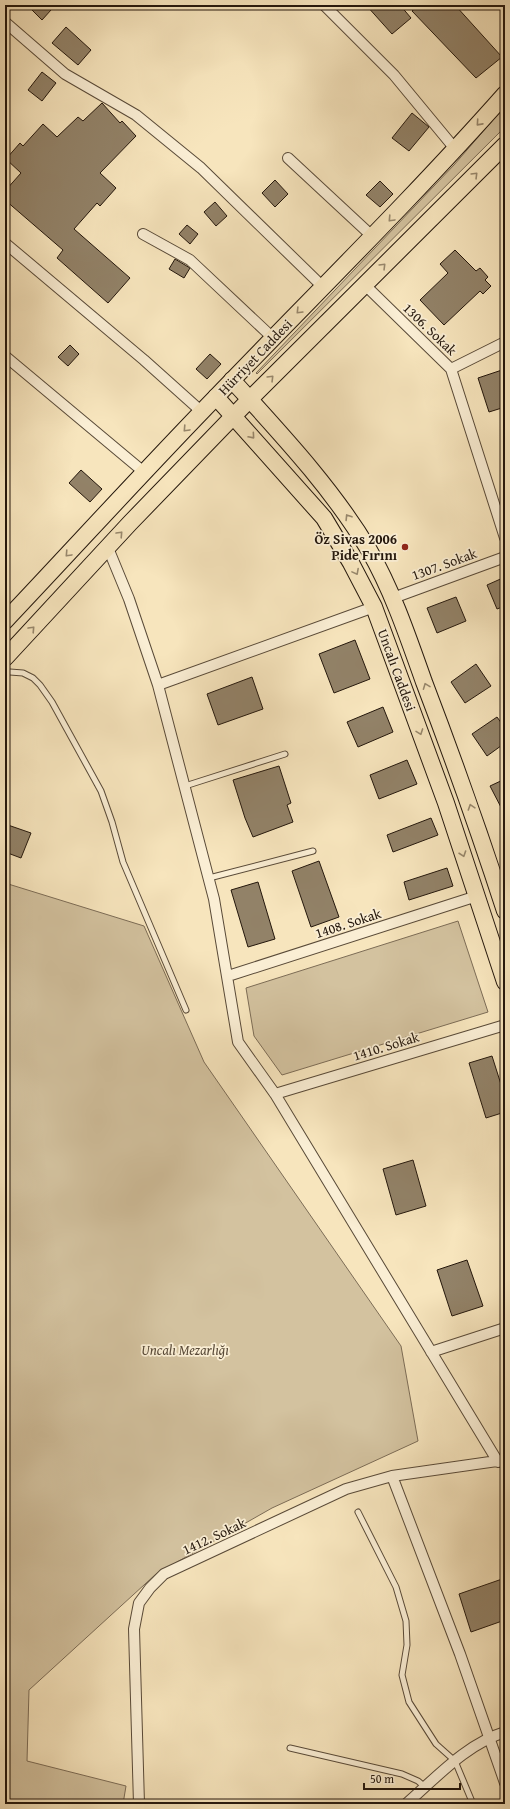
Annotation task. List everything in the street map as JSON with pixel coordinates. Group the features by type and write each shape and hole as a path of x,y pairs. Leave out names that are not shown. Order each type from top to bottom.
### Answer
{"main road":[{"name":"Hürriyet Caddesi","path":"5,621 232,380 373,237 456,150 505,94"},
{"name":"Hürriyet Caddesi","path":"8,665 108,548 250,399 505,145"},
{"name":"Uncalı Caddesi","path":"232,380 250,399 344,510 370,551 393,598 502,893 505,911"},
{"name":"Uncalı Caddesi","path":"216,397 324,518 374,607 446,804 478,896 505,982"}],"street":[{"path":"324,5 394,75 456,150"},
{"path":"5,22 66,74 136,115 201,168 323,287"},
{"path":"288,158 373,237"},
{"path":"143,234 190,260 273,338"},
{"path":"5,243 144,360 202,412"},
{"name":"1306. Sokak","path":"364,285 451,369 505,538"},
{"path":"451,369 505,342"},
{"path":"5,356 144,473"},
{"path":"108,548 129,599 158,685 185,786 214,899 238,1042 275,1094 431,1352 502,1461"},
{"name":"1307. Sokak","path":"393,598 505,556"},
{"path":"158,685 374,607"},
{"name":"1408. Sokak","path":"228,976 478,896"},
{"name":"1410. Sokak","path":"275,1094 505,1025"},
{"path":"431,1352 505,1328"},
{"name":"1412. Sokak","path":"139,1804 134,1629 139,1603 150,1588 164,1574 339,1493 392,1476 502,1461"},
{"path":"392,1476 460,1654 505,1783"},
{"path":"406,1804 455,1761 489,1737 505,1732"}],"lane":[{"path":"8,665 33,678 40,685 52,702 100,791 112,822 123,862 186,1010"},
{"path":"185,786 285,754"},
{"path":"209,878 313,851"},
{"path":"358,1512 396,1587 406,1621 407,1644 402,1675 409,1702 436,1744 455,1761 473,1804"},
{"path":"290,1748 402,1774 418,1781 425,1787"}],"green space":[{"path":"505,106 505,127 257,374 256,373 454,165"},
{"name":"Uncalı Mezarlığı","path":"5,883 144,926 204,1062 401,1346 418,1441 272,1508 156,1574 29,1690 27,1761 126,1786 123,1804 5,1804"},
{"path":"458,921 488,1012 282,1075 254,1036 246,988"}],"building":[{"path":"27,5 45,5 51,10 42,20"},
{"path":"366,5 400,5 411,18 392,34"},
{"path":"419,5 455,5 502,57 476,78 412,11"},
{"path":"66,27 91,50 78,65 52,43"},
{"path":"42,72 56,83 42,101 28,90"},
{"path":"102,103 120,123 122,121 136,136 100,173 116,188 100,206 97,203 74,229 130,278 108,303 57,258 63,250 5,200 5,191 21,173 6,159 20,143 23,146 43,124 57,137 78,117 83,121"},
{"path":"412,113 429,127 409,151 392,138"},
{"path":"275,180 288,194 275,207 262,193"},
{"path":"380,181 393,194 380,207 366,195"},
{"path":"215,202 227,216 216,226 204,212"},
{"path":"187,225 198,234 190,244 179,234"},
{"path":"455,250 476,271 480,268 488,277 485,280 491,286 483,294 480,291 444,325 420,300 448,273 440,264"},
{"path":"175,259 190,268 184,278 169,269"},
{"path":"70,345 79,354 68,366 58,357"},
{"path":"210,354 221,364 207,379 196,369"},
{"path":"505,369 505,407 489,412 478,378"},
{"path":"81,470 102,489 90,502 69,483"},
{"path":"505,577 505,606 497,609 487,585"},
{"path":"456,597 466,621 437,633 427,608"},
{"path":"355,640 370,679 334,693 319,654"},
{"path":"476,664 491,686 465,703 451,682"},
{"path":"252,677 263,709 218,725 207,694"},
{"path":"383,707 393,732 358,747 347,722"},
{"path":"497,717 505,728 505,743 487,756 472,734"},
{"path":"407,760 417,784 379,799 370,775"},
{"path":"279,766 291,803 287,805 293,822 253,837 245,818 233,780"},
{"path":"505,779 505,815 490,786"},
{"path":"431,818 438,835 393,852 387,835"},
{"path":"5,824 31,833 21,858 5,852"},
{"path":"319,861 339,917 311,927 292,871"},
{"path":"447,868 453,886 409,900 404,882"},
{"path":"258,882 275,939 248,947 231,890"},
{"path":"492,1056 505,1097 505,1112 486,1118 469,1063"},
{"path":"413,1160 426,1206 396,1215 383,1169"},
{"path":"467,1260 483,1306 452,1316 437,1270"},
{"path":"505,1578 505,1620 471,1632 459,1594"}],"place":[{"name":"Öz Sivas 2006 Pide Fırını","path":"405,547"}]}
